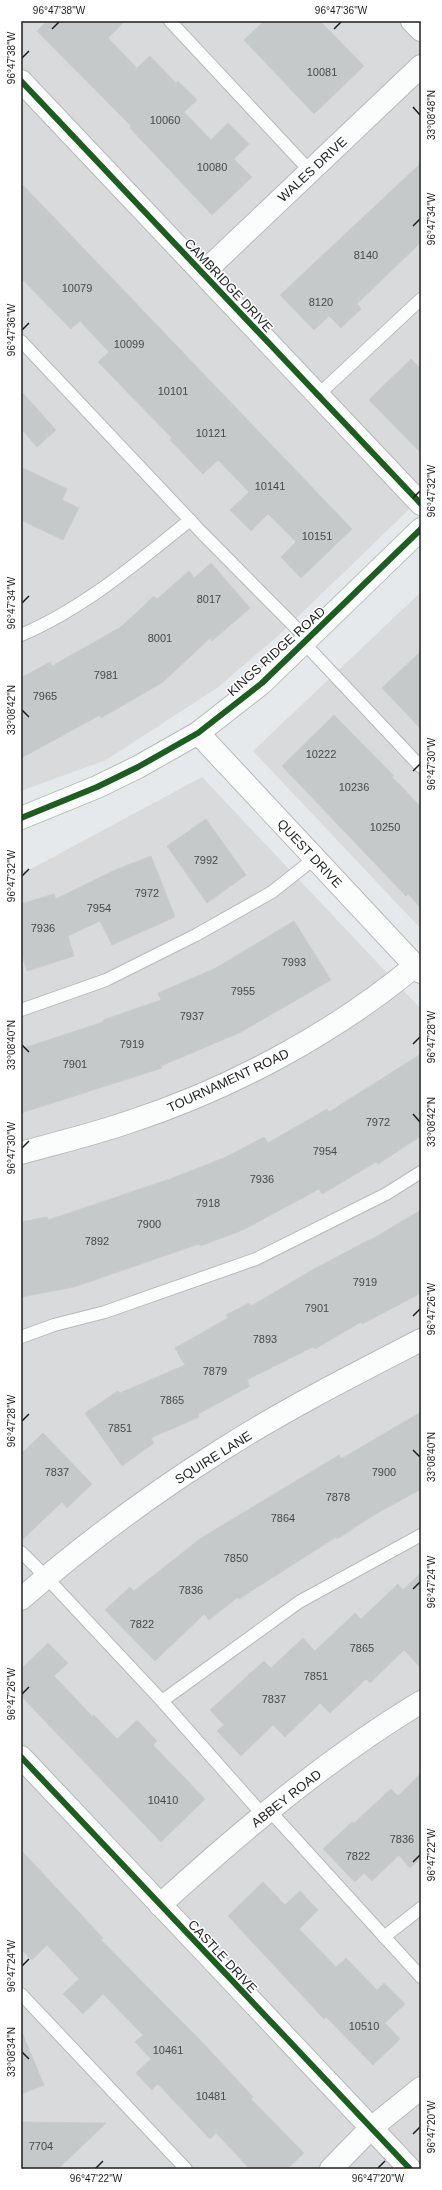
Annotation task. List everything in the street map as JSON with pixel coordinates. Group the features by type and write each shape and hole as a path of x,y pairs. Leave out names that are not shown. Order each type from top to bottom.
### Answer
{"street":[{"path":"412,21 421,30"},
{"name":"WALES DRIVE","path":"203,273 421,66"},
{"name":"CAMBRIDGE DRIVE","path":"21,81 421,504"},
{"name":"KINGS RIDGE ROAD","path":"21,818 98,787 138,767 198,733 262,683 421,529"},
{"name":"QUEST DRIVE","path":"198,733 418,969"},
{"name":"TOURNAMENT ROAD","path":"21,1153 128,1123 208,1092 287,1052 363,1008 418,969"},
{"name":"SQUIRE LANE","path":"21,1599 46,1577 154,1494 221,1450 315,1395 421,1340"},
{"name":"ABBEY ROAD","path":"160,1905 266,1813 378,1728 421,1702"},
{"name":"CASTLE DRIVE","path":"21,1757 370,2129 410,2169"},
{"path":"331,2169 370,2129 421,2088"}],"lane":[{"path":"170,21 310,171"},
{"path":"318,395 421,299"},
{"path":"21,341 305,641 421,767"},
{"path":"21,635 73,609 137,563 190,520"},
{"path":"21,1010 106,980 196,935 272,892 314,858"},
{"path":"21,1337 54,1325 105,1312 256,1259 386,1194 421,1172"},
{"path":"162,1701 299,1602 421,1535"},
{"path":"21,1552 421,1977"},
{"path":"384,1937 421,1908"},
{"path":"21,1994 186,2169"}],"shaded area":[{"path":"21,21 421,21 421,498 279,635 217,688 106,760 21,791"},
{"path":"421,592 421,929 253,751"},
{"path":"202,777 421,1009 421,2169 21,2169 21,871 31,869"}],"building":[{"path":"47,21 125,21 108,38 137,68 150,56 176,83 178,81 197,100 184,112 211,140 228,123 249,144 234,159 252,177 212,215 130,128 131,126 37,31"},
{"path":"264,21 320,21 364,66 314,114 244,40"},
{"path":"421,163 421,242 357,304 361,309 341,328 329,316 314,330 280,295"},
{"path":"21,183 352,529 301,578 281,557 296,542 268,514 251,531 230,510 249,492 218,460 203,474 170,440 172,438 98,362 109,352 80,321 71,329 21,278"},
{"path":"411,359 421,369 421,453 369,400"},
{"path":"21,391 56,430 37,447 21,429"},
{"path":"21,467 67,489 62,500 79,508 63,540 21,520"},
{"path":"211,563 250,608 212,641 210,638 163,682 101,718 100,715 21,758 21,678 50,662 52,666 121,627 154,596 157,599 189,571 194,578"},
{"path":"421,651 421,729 382,688"},
{"path":"334,715 394,776 392,777 421,807 421,908 408,894 406,896 282,766"},
{"path":"206,819 246,875 207,903 167,846"},
{"path":"151,856 175,917 112,945 100,921 68,936 74,956 27,971 21,951 21,904 54,894 56,899 115,870"},
{"path":"294,921 331,980 241,1032 161,1066 162,1068 21,1113 21,1049 103,1022 103,1020 161,1000 158,993 216,968"},
{"path":"421,1054 421,1136 378,1164 376,1162 322,1194 319,1189 243,1230 200,1246 199,1244 74,1287 21,1297 21,1222 47,1217 48,1220 173,1178 226,1157 264,1137 268,1143 327,1109 329,1112"},
{"path":"421,1210 421,1293 362,1324 361,1322 315,1349 313,1347 247,1380 250,1386 198,1414 199,1417 151,1438 154,1443 122,1466 85,1413 118,1391 120,1393 185,1365 175,1348 228,1318 226,1315 249,1303 251,1306 314,1269 369,1241"},
{"path":"421,1412 421,1489 374,1515 337,1539 336,1537 239,1599 238,1597 209,1620 204,1614 155,1661 105,1610 130,1587 134,1591 201,1538 339,1455 341,1459"},
{"path":"43,1433 92,1484 67,1508 62,1502 21,1541 21,1454"},
{"path":"421,1573 421,1668 404,1650 370,1683 366,1679 330,1713 320,1703 285,1737 273,1725 241,1756 217,1731 224,1725 210,1710 264,1661 271,1668 303,1638 315,1651 355,1613 361,1619 398,1584 403,1590"},
{"path":"48,1643 68,1663 54,1676 93,1717 94,1715 117,1739 137,1720 157,1741 153,1745 205,1799 161,1842 21,1696 21,1669"},
{"path":"421,1773 421,1858 410,1868 399,1855 372,1881 364,1873 355,1882 323,1849 391,1789 398,1796"},
{"path":"21,1850 103,1938 101,1940 202,2042 253,2097 251,2099 304,2153 287,2169 250,2169 216,2133 210,2139 158,2084 152,2090 136,2073 151,2059 135,2042 143,2035 103,1994 83,2014 63,1994 79,1979 47,1945 32,1960 21,1949"},
{"path":"263,1882 285,1905 300,1891 318,1910 299,1929 336,1967 346,1958 377,1990 384,1983 405,2004 385,2023 400,2039 373,2065 326,2017 324,2019 228,1916"},
{"path":"21,2030 44,2085 21,2094"},
{"path":"21,2122 106,2123 58,2169 21,2169"}],"cycle path":[{"path":"21,81 421,504"},
{"path":"21,818 97,787 138,767 198,733 262,683 421,529"},
{"path":"21,1757 410,2169"}]}
